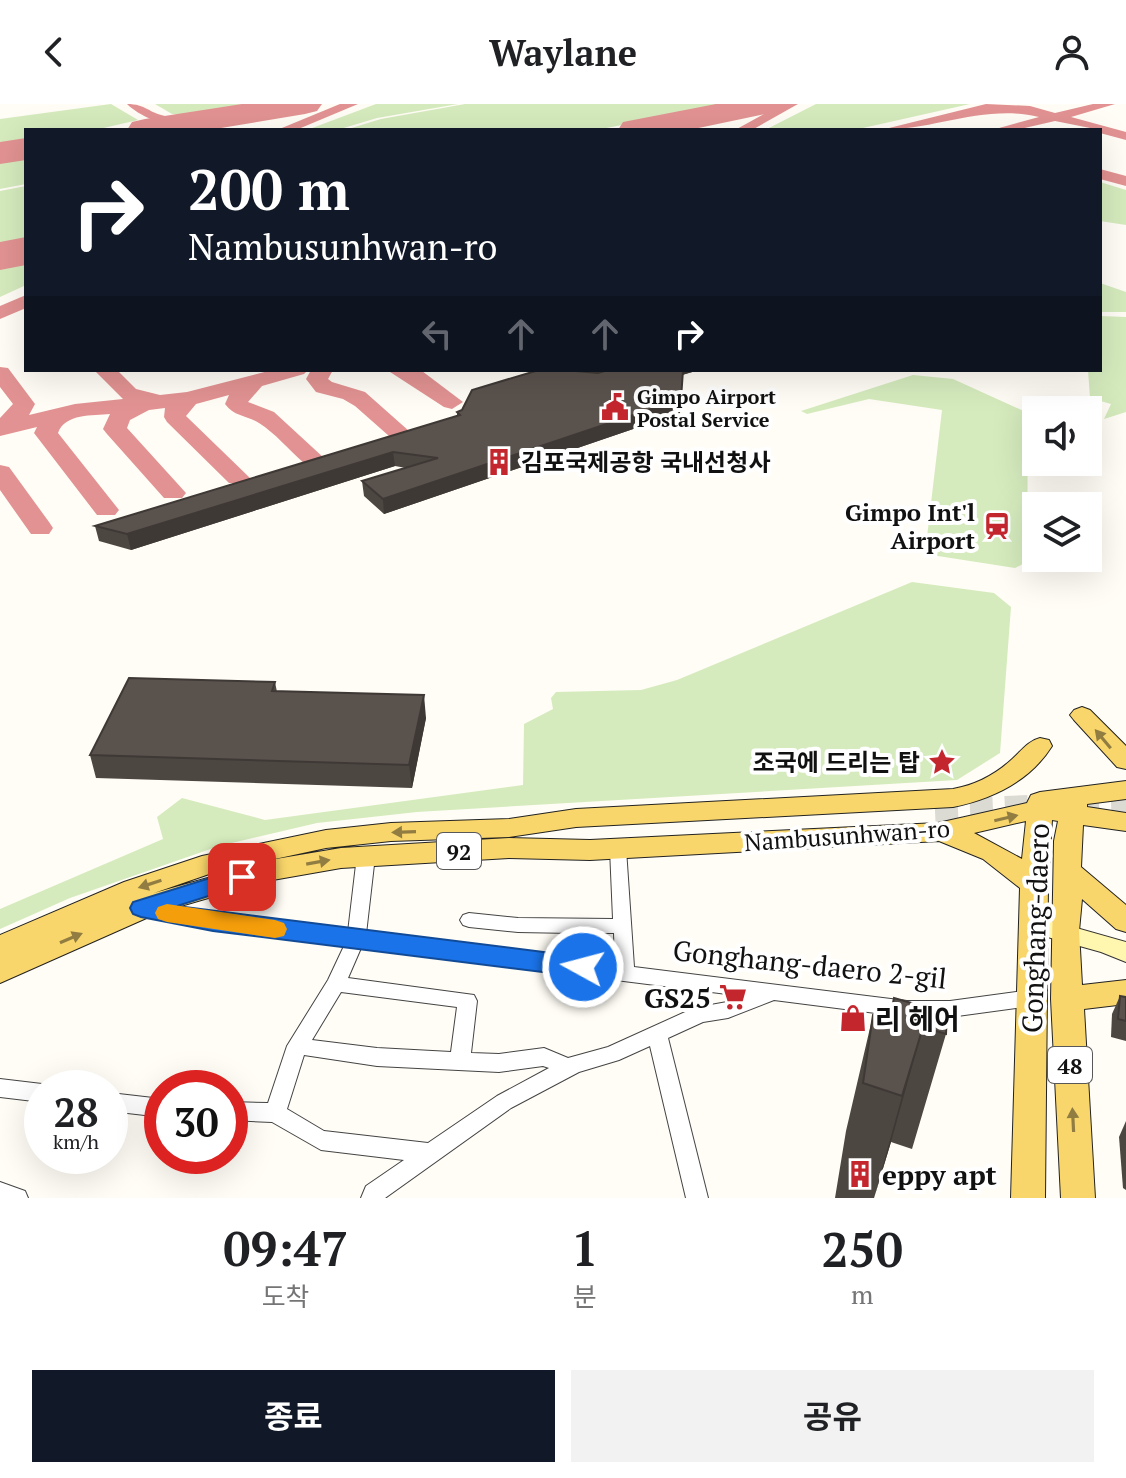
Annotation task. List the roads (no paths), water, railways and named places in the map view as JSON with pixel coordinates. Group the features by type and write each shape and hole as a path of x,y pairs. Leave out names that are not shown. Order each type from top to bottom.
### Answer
{"main road":[{"path":"1082,715 1126,761"},
{"name":"92","path":"938,819 967,796 1013,775 1040,746"},
{"path":"1074,806 1126,790"},
{"name":"Nambusunhwan-ro","path":"0,947 134,889 212,863 270,849 391,832 509,838 618,849 938,819 1040,805 1074,806"},
{"name":"Gonghang-daero","path":"1040,805 1034,885 1049,928 1066,999 1078,1198"},
{"path":"1074,806 1126,822"},
{"name":"Gonghang-daero","path":"1028,1198 1031,998 1067,870 1067,841 1074,806"},
{"name":"Nambusunhwan-ro","path":"0,971 141,908 217,883 267,871 509,838 576,818 938,819"},
{"path":"938,819 1000,855 1034,885"},
{"path":"1067,870 1126,921"},
{"path":"1049,928 1112,945 1126,953"},
{"path":"1066,999 1126,992"}],"street":[{"path":"618,849 625,972"},
{"path":"275,1113 297,1046 336,984 356,939 366,856"},
{"name":"Gonghang-daero 2-gil","path":"141,908 213,922 907,1009 950,1009 1031,998"},
{"path":"469,920 518,925 622,926"},
{"path":"581,925 583,967"},
{"path":"336,984 467,1001 460,1061"},
{"path":"372,1198 428,1153 504,1102 569,1068 657,1035 701,1014 728,1010 776,991"},
{"path":"657,1035 697,1198"},
{"path":"297,1046 377,1057 499,1063 544,1057 569,1068"},
{"path":"0,1088 24,1091"},
{"path":"248,1112 275,1113 321,1140 428,1153"},
{"path":"0,1192 17,1198"}],"tunnel":[{"path":"1076,803 1126,801"},
{"path":"935,811 1038,806"}],"place":[{"name":"Gimpo Airport Postal Service","path":"615,407"},
{"name":"김포국제공항 국내선청사","path":"499,462"},
{"name":"Gimpo Int'l Airport","path":"997,526"},
{"name":"조국에 드리는 탑","path":"942,762"},
{"name":"GS25","path":"733,997"},
{"name":"리 헤어","path":"853,1018"},
{"name":"eppy apt","path":"860,1174"}]}
